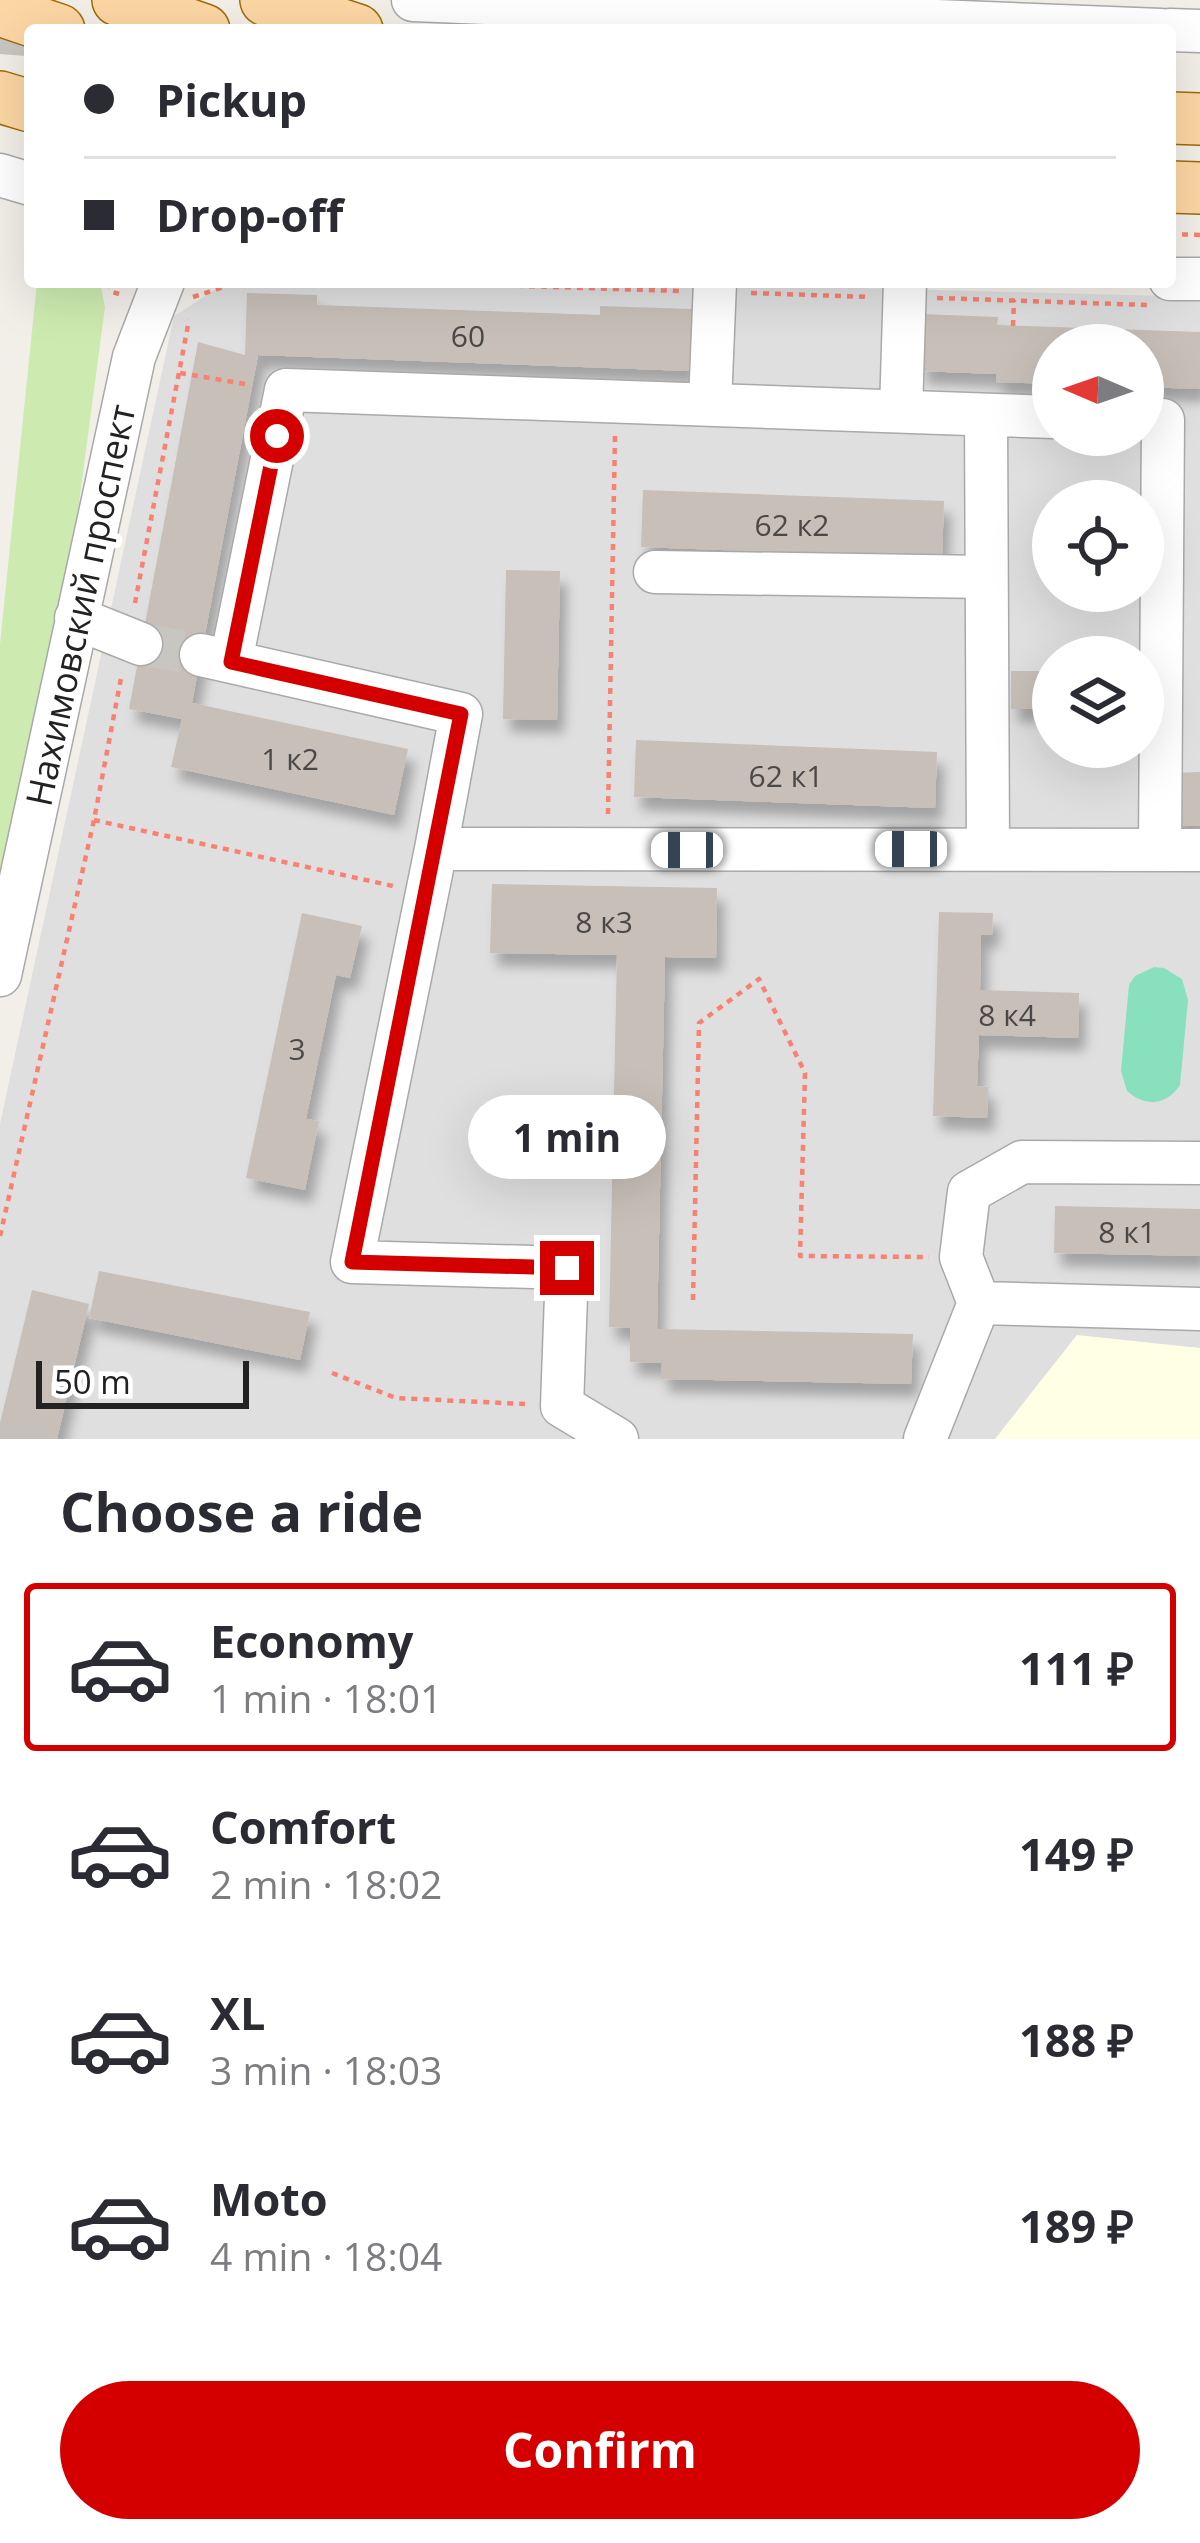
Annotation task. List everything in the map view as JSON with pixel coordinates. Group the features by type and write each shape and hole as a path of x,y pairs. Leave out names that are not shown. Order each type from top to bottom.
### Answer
{"main road":[{"path":"118,0 187,24"},
{"path":"266,0 339,24"},
{"path":"0,10 41,24"}],"street":[{"path":"413,0 1035,24"},
{"path":"710,404 714,288"},
{"name":"Нахимовский проспект","path":"0,975 134,357 166,290"},
{"path":"901,411 905,290"},
{"path":"617,1439 562,1406 567,1268 352,1262 461,714 216,658 286,390 1032,416"},
{"path":"986,415 988,849"},
{"path":"436,849 1180,850 1169,420"},
{"path":"655,572 986,578"},
{"path":"76,618 135,641"},
{"path":"925,1439 979,1303 962,1257 968,1192 1022,1162 1200,1163"},
{"path":"979,1303 1200,1310"}],"path":[{"path":"778,288 905,290 1014,300 1162,292"},
{"path":"0,1236 135,641 179,372 166,290"},
{"path":"1013,326 1014,300"},
{"path":"179,372 286,390"},
{"path":"608,849 615,401"},
{"path":"94,820 428,893"},
{"path":"693,1300 699,1023 759,979 805,1073 800,1256 962,1257"},
{"path":"332,1373 396,1398 562,1406"}],"shaded area":[{"path":"218,288 863,288 1200,297 1200,1439 0,1439 0,1124 174,316"},
{"path":"1077,1335 1200,1348 1200,1439 995,1439"}],"green space":[{"path":"36,288 101,288 105,307 70,571 0,898 0,644"},
{"path":"1154,967 1182,979 1188,1000 1180,1085 1155,1102 1127,1091 1121,1071 1129,985 1135,976"}],"building":[{"path":"247,293 317,295 317,305 600,315 600,306 692,309 689,371 258,355 192,703 408,749 394,815 171,767 182,719 129,709 198,342 245,355"},
{"path":"921,314 998,317 997,325 1032,326 1032,383 996,382 996,374 919,371"},
{"path":"1164,331 1200,332 1200,389 1164,388"},
{"path":"643,490 944,501 942,558 641,547"},
{"path":"506,570 560,571 557,720 503,719"},
{"path":"1011,671 1032,671 1032,709 1011,709"},
{"path":"636,740 937,752 935,808 634,797"},
{"path":"1200,772 1200,826 1171,826 1171,773"},
{"path":"492,884 717,888 716,958 665,957 657,1329 913,1334 911,1384 661,1379 662,1363 630,1362 630,1328 609,1327 617,955 490,953"},
{"path":"939,912 993,913 992,935 981,935 980,990 1079,993 1078,1038 979,1035 977,1086 988,1087 987,1118 933,1116"},
{"path":"302,913 362,926 350,978 336,975 306,1119 319,1121 305,1190 246,1178"},
{"path":"1055,1206 1200,1209 1200,1256 1054,1253"},
{"path":"99,1271 310,1312 300,1360 89,1318"},
{"path":"32,1290 89,1304 57,1439 0,1439 0,1423"}],"tunnel":[{"path":"0,54 4,0"},
{"path":"141,644 201,655"}],"route":[{"path":"277,436 231,662 461,714 352,1262 567,1268"}]}
